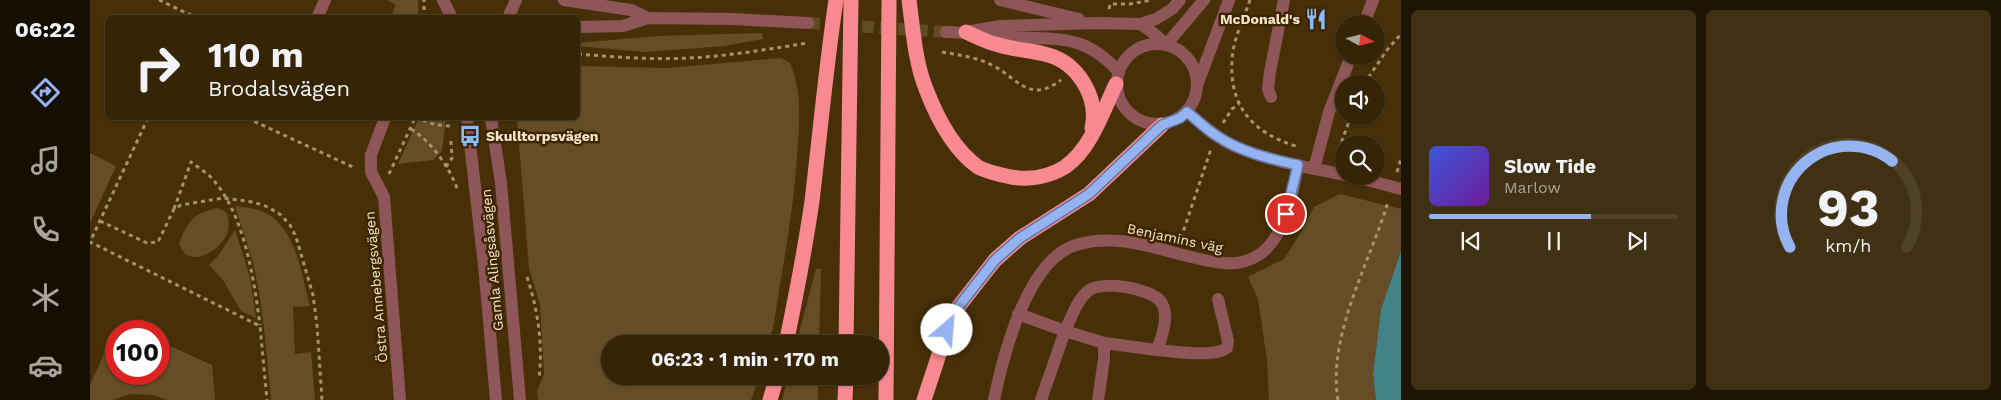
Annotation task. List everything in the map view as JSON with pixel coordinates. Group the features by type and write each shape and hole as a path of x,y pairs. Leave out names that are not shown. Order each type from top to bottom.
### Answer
{"highway":[{"path":"788,335 806,240 836,0"},
{"path":"846,335 851,0"},
{"path":"886,400 889,0"},
{"path":"909,0 925,88 944,128 961,151 979,168 1021,179 1036,178 1066,166 1081,152 1090,137 1118,78"},
{"path":"966,32 998,45 1050,55 1074,70 1088,91 1092,107 1093,124 1090,137"},
{"path":"924,400 947,330 959,306 995,260 1020,238 1089,194 1162,125"},
{"path":"770,400 774,385"},
{"path":"846,385 846,400"}],"street":[{"path":"318,15 325,0"},
{"path":"443,0 450,15"},
{"path":"509,15 516,0"},
{"path":"564,0 632,10 648,18"},
{"path":"1000,0 1096,23"},
{"path":"966,32 1000,26 1096,23 1141,24 1156,19 1172,9 1180,0"},
{"path":"1204,0 1166,45 1148,45 1137,49 1124,61 1118,78 1119,99 1127,112 1140,121 1147,124 1162,125 1180,118 1187,112 1192,104 1229,0"},
{"path":"1271,96 1268,89 1270,72 1284,0"},
{"path":"1367,15 1373,0"},
{"path":"580,27 623,26 648,18 733,19 808,23"},
{"path":"1141,24 1166,45 1178,50 1189,60 1195,72 1197,86"},
{"path":"580,34 605,27"},
{"path":"946,32 1066,39 1093,49 1108,59 1118,78"},
{"path":"1314,169 1329,112 1347,65"},
{"path":"1187,112 1216,136 1234,146 1274,160 1335,173"},
{"path":"371,172 371,155 385,120"},
{"name":"Gamla Alingsåsvägen","path":"467,120 484,266 496,400"},
{"name":"Gamla Alingsåsvägen","path":"491,120 497,157 520,400"},
{"path":"497,157 498,120"},
{"name":"Benjamins väg","path":"994,400 1002,364 1018,314 1040,274 1054,258 1066,249 1076,245 1109,241 1131,242 1223,264 1243,263 1261,254 1279,230 1286,214 1298,165"},
{"name":"Östra Annebergsvägen","path":"371,172 384,197 400,400"},
{"path":"1385,182 1398,183"},
{"path":"1041,400 1065,331 1081,299 1090,289 1104,286 1122,287 1145,291 1155,295 1163,308 1164,332 1157,350"},
{"path":"1018,314 1104,343 1157,350 1212,353 1222,352 1227,348 1228,341 1218,299"},
{"path":"1098,400 1104,360 1104,343"}],"path":[{"path":"159,0 188,15"},
{"path":"424,0 424,15"},
{"path":"1250,0 1234,49 1231,70 1234,89 1243,113 1259,129 1279,142"},
{"path":"1370,75 1387,50 1401,34"},
{"path":"580,54 629,58 689,58 741,53 808,43"},
{"path":"1177,253 1216,136 1232,110 1239,104"},
{"path":"147,120 100,221 91,236 90,242 260,326"},
{"path":"251,120 352,167 371,172"},
{"path":"381,191 411,129 413,120"},
{"path":"421,120 437,125 451,126"},
{"path":"446,167 452,158 450,120"},
{"path":"411,129 421,135 446,167 453,177 458,193"},
{"path":"1398,183 1401,159"},
{"path":"100,221 147,243 158,242 174,209 191,162 215,180 227,199 242,237 254,278 267,400"},
{"path":"1338,400 1336,390 1338,349 1362,270 1390,196"},
{"path":"174,209 181,205 227,199 253,202 268,207 290,225 296,237 313,295 322,400"}],"shaded area":[{"path":"387,0 418,0 418,15 392,15 396,5"},
{"path":"762,33 763,39 724,46 645,52 580,46 580,43 658,36"},
{"path":"781,58 790,63 797,86 799,133 790,222 771,335 601,335 601,385 756,385 751,400 538,400 537,391 544,374 540,304 529,269 517,120 580,120 580,66 667,68"},
{"path":"418,120 446,120 442,151 433,160 398,164"},
{"path":"90,153 116,166 90,223"},
{"path":"1340,194 1401,209 1401,251 1381,309 1373,375 1376,400 1269,400 1267,360 1258,299 1248,277 1284,259 1314,207"},
{"path":"235,206 258,210 271,216 281,225 295,250 310,306 293,307 295,354 311,352 315,400 271,400 259,291 249,249"},
{"path":"218,208 227,213 229,225 222,243 202,256 188,255 183,251 179,243 189,223 197,215"},
{"path":"235,230 250,277 256,318 241,311 223,280 209,265 218,256"},
{"path":"816,269 821,269 819,335 798,335"},
{"path":"170,346 212,365 215,400 168,400 152,395 131,394 112,400 90,400 90,385 105,352 105,385 170,385"},
{"path":"786,385 818,385 818,400 782,400"}],"water":[{"path":"1401,251 1401,400 1376,400 1373,375 1381,309"}],"tunnel":[{"path":"808,23 946,32"}],"place":[{"name":"McDonald's","path":"1316,19"},
{"name":"Skulltorpsvägen","path":"470,136"}],"route":[{"path":"947,330 959,306 974,284 995,260 1020,238 1089,194 1162,125 1180,118 1187,112 1216,136 1234,146 1274,160 1298,165 1286,214"}]}
